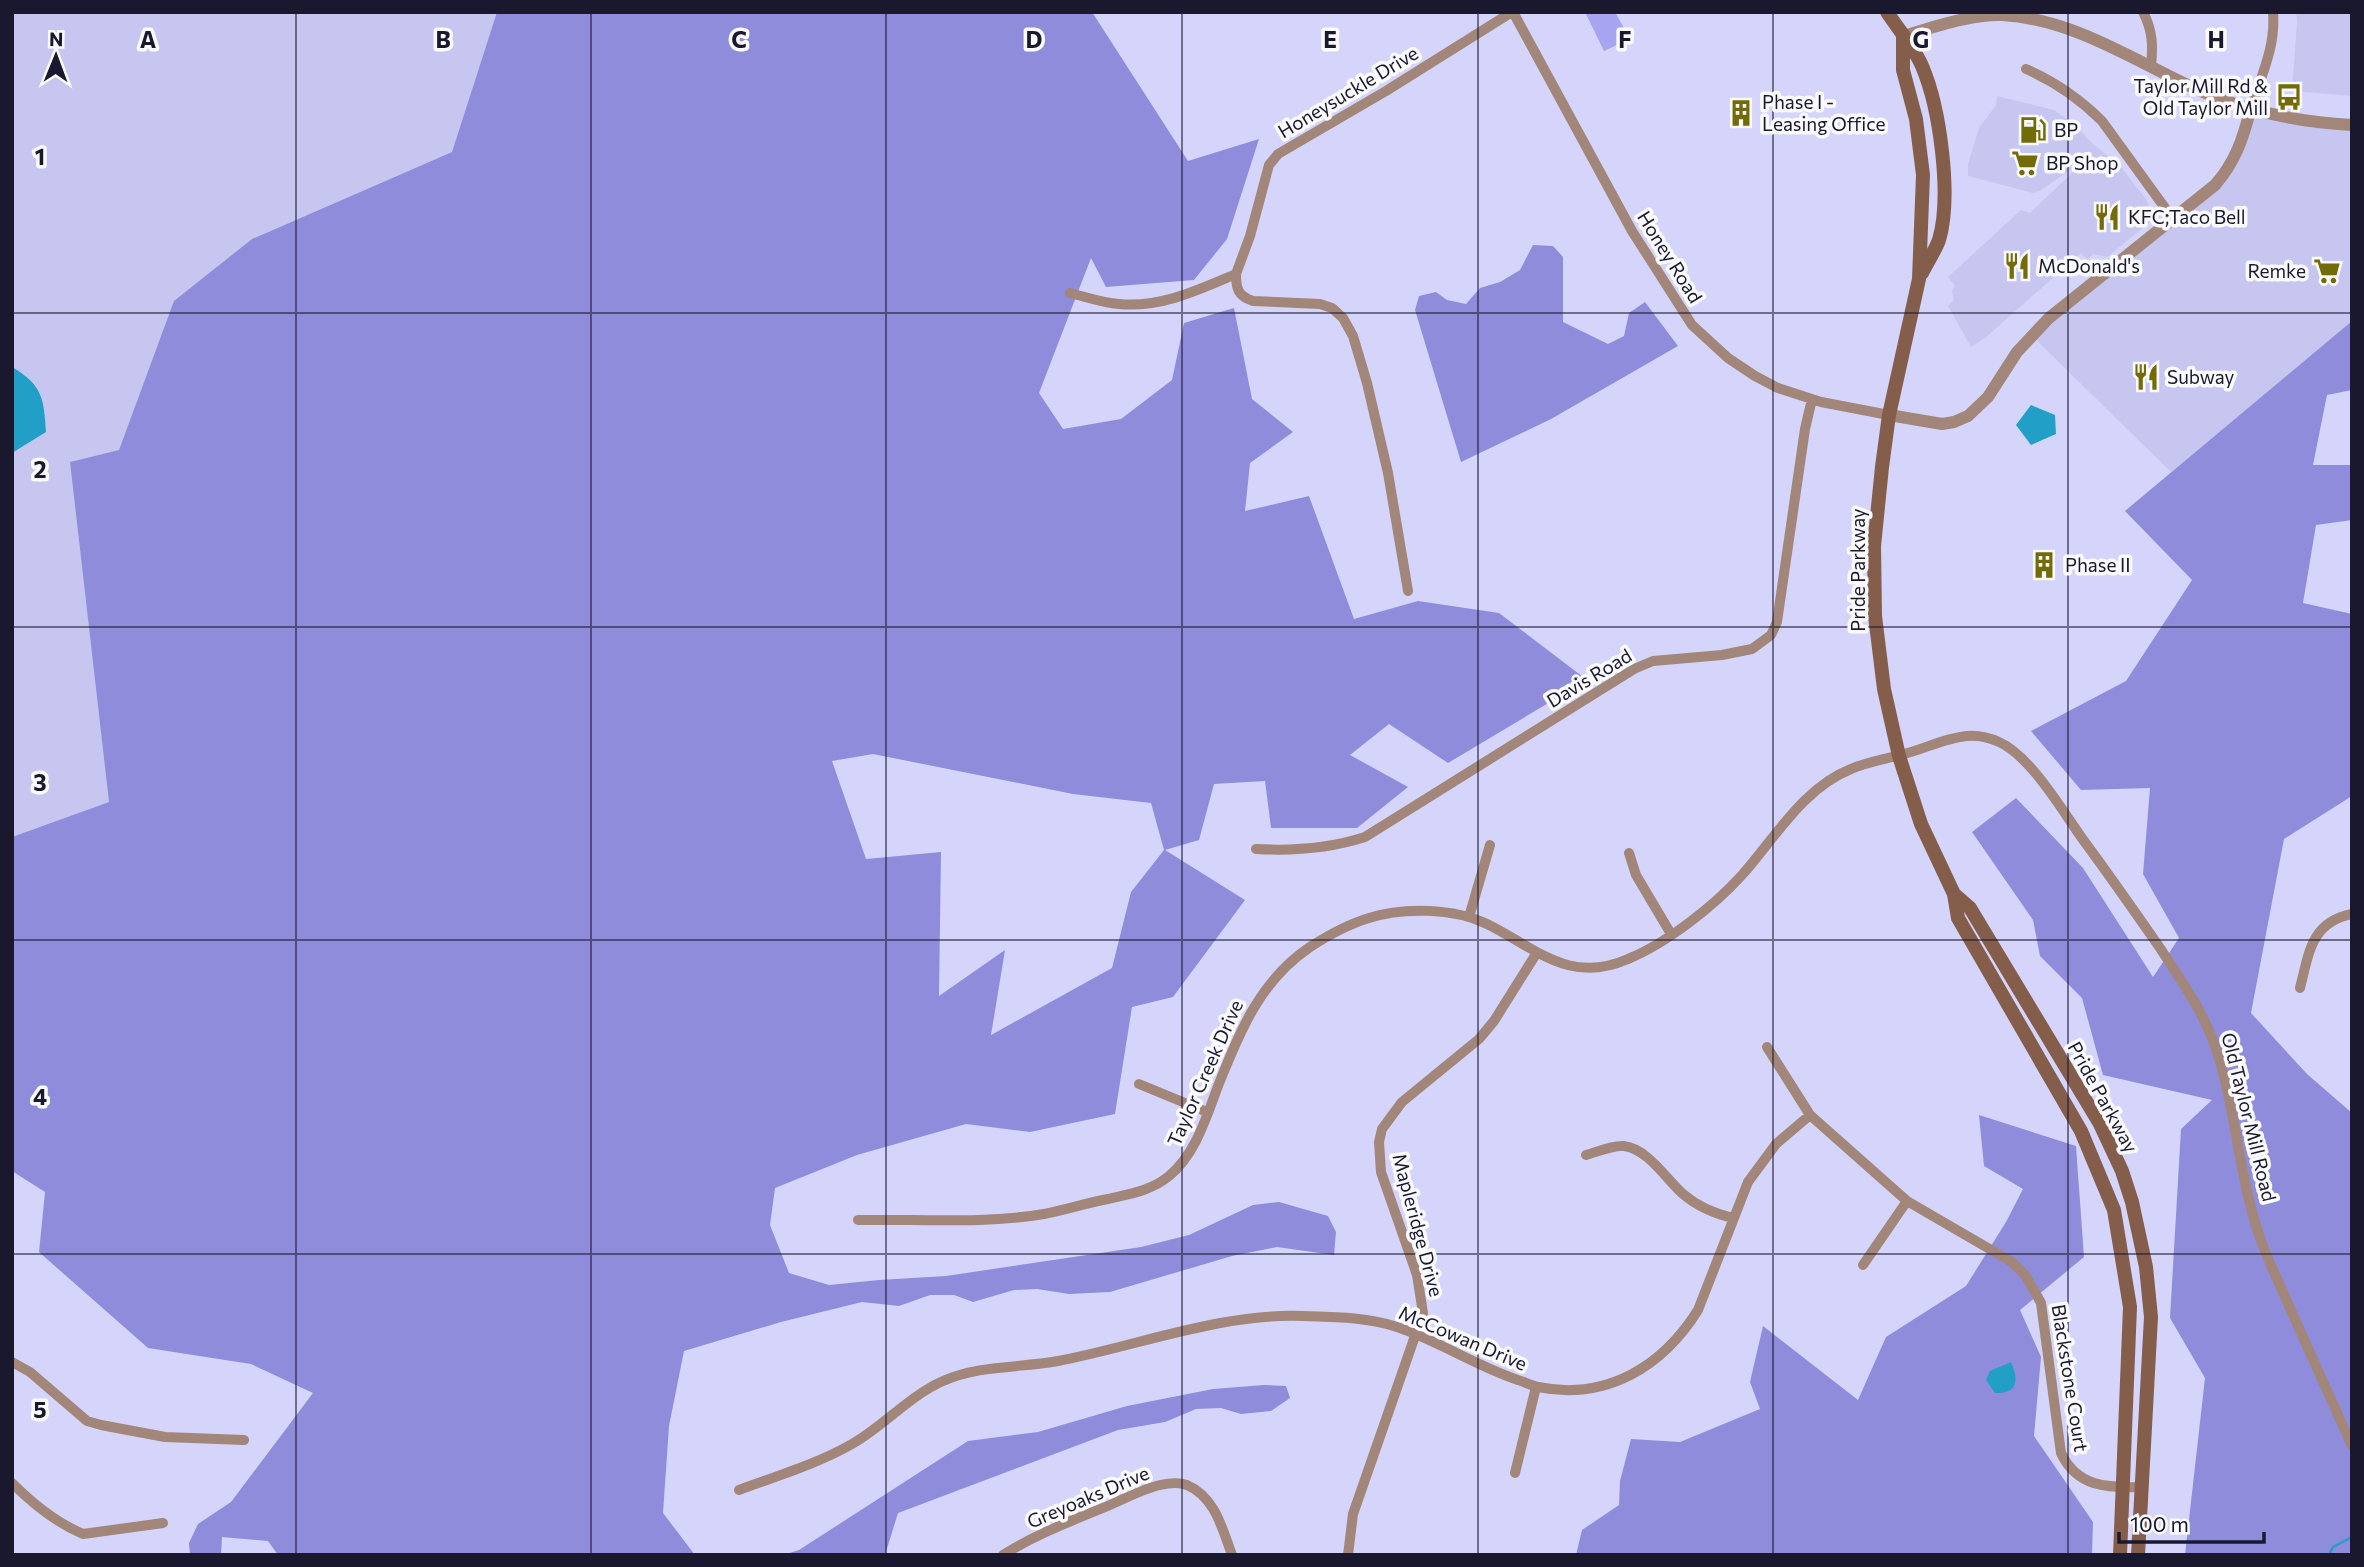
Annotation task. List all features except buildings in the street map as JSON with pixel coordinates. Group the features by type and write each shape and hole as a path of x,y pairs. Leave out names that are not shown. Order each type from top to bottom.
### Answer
{"main road":[{"path":"1887,12 1903,36"},
{"name":"Pride Parkway","path":"1903,36 1903,70 1916,119 1923,175 1919,279 1889,415 1877,510 1874,580 1879,657 1899,756 1921,824 1954,894 1958,918 2081,1131 2115,1210 2130,1307 2120,1555"},
{"name":"Pride Parkway","path":"1903,36 1921,64 1930,90 1941,142 1943,171 1939,240 1919,279"},
{"name":"Pride Parkway","path":"1954,894 1970,908 2094,1112 2122,1171 2132,1202 2146,1267 2151,1317 2138,1555"}],"street":[{"name":"Honeysuckle Drive","path":"1236,274 1250,236 1269,165 1278,154 1386,92 1512,12"},
{"name":"Honey Road","path":"1512,12 1632,231 1692,325 1721,352 1755,376 1812,399 1889,415"},
{"path":"2143,12 2151,26 2151,66"},
{"path":"1889,415 1942,424 1968,416 1988,397 2004,370 2031,335 2215,185 2226,173 2242,141 2272,50 2273,12"},
{"path":"1903,36 1999,15 2029,18 2082,32 2199,91 2292,119 2352,125"},
{"path":"2026,69 2052,80 2097,116 2174,219"},
{"path":"1070,293 1112,303 1147,305 1195,292 1236,274 1238,293 1244,298 1253,301 1320,304 1332,308 1343,318 1353,336 1367,383 1388,473 1408,591"},
{"name":"Davis Road","path":"1256,849 1307,848 1365,837 1634,669 1653,661 1722,655 1752,649 1770,635 1777,622 1805,429 1812,399"},
{"name":"Old Taylor Mill Road","path":"1899,756 1968,736 2003,743 2016,753 2029,766 2107,872 2186,987 2202,1014 2215,1047 2260,1240 2352,1446"},
{"name":"Taylor Creek Drive","path":"858,1220 1002,1218 1041,1214 1133,1194 1154,1186 1172,1174 1187,1157 1240,1032 1256,1002 1290,962 1313,945 1372,917 1419,912 1450,913 1486,923 1536,954 1570,967 1610,966 1633,957 1694,919 1730,888 1820,787 1850,769 1899,756"},
{"path":"1469,917 1490,845"},
{"path":"1629,853 1636,875 1671,933"},
{"path":"2300,988 2308,954 2321,928 2331,921 2352,914"},
{"name":"Mapleridge Drive","path":"1349,1555 1350,1528 1356,1504 1423,1313 1421,1291 1381,1172 1379,1159 1382,1129 1402,1102 1479,1039 1494,1021 1536,954"},
{"name":"Blackstone Court","path":"1767,1047 1810,1115 1907,1201 2012,1262 2026,1276 2041,1303 2061,1453 2076,1475 2088,1482 2123,1488 2141,1487"},
{"path":"1139,1084 1207,1112"},
{"name":"McCowan Drive","path":"739,1490 820,1460 853,1443 926,1390 966,1373 1057,1361 1229,1322 1264,1317 1363,1320 1395,1326 1536,1387 1580,1389 1611,1383 1630,1376 1663,1355 1687,1328 1698,1310 1748,1182 1776,1144 1810,1115"},
{"path":"1586,1154 1616,1147 1630,1148 1651,1162 1685,1196 1700,1206 1733,1218"},
{"path":"1863,1265 1907,1201"},
{"path":"12,1362 30,1372 79,1414 94,1423 154,1436 244,1440"},
{"path":"1515,1472 1536,1387"},
{"path":"12,1483 32,1501 83,1534 163,1523"},
{"name":"Greyoaks Drive","path":"1003,1555 1037,1536 1153,1487 1180,1483 1206,1497 1214,1508 1232,1555"}],"shaded area":[{"path":"12,12 497,12 452,152 252,239 175,301 119,450 70,462 109,802 12,837"},
{"path":"497,12 1092,12 1188,161 1259,139 1227,239 1194,280 1106,287 1091,258 1039,393 1063,429 1121,419 1172,380 1184,323 1234,308 1252,399 1293,432 1250,463 1245,511 1309,496 1354,619 1418,601 1499,613 1587,680 1448,763 1389,724 1350,755 1408,787 1357,828 1271,828 1265,781 1214,784 1199,840 1165,850 1245,900 1173,997 1132,1007 1115,1114 1030,1132 966,1124 857,1155 775,1188 770,1225 789,1273 829,1285 946,1276 1141,1247 1189,1235 1253,1205 1279,1202 1328,1216 1336,1232 1334,1255 1277,1247 1232,1256 1110,1292 1069,1294 1037,1289 1014,1290 973,1302 954,1295 930,1295 899,1306 862,1302 781,1322 684,1351 669,1426 663,1513 695,1555 278,1555 268,1541 222,1537 221,1555 190,1555 189,1543 198,1524 231,1502 313,1393 251,1364 148,1348 39,1252 45,1192 12,1171 12,837 109,802 70,462 119,450 174,301 252,239 452,152","holes":["873,754 1073,794 1151,803 1164,850 1131,892 1112,968 991,1035 1005,950 939,996 941,852 866,859 832,761"]},
{"path":"1585,12 1615,12 1630,39 1604,51"},
{"path":"2296,12 2352,12 2352,96 2292,91"},
{"path":"1997,96 2054,110 2074,124 2120,166 2146,199 2154,219 2107,257 2093,254 2087,260 2081,253 1985,338 1971,347 1948,306 1954,300 1952,291 1955,286 1948,277 2021,210 2030,213 2073,172 2071,169 2033,193 1968,176 1968,164 1979,128 1996,105"},
{"path":"2251,108 2352,125 2352,321 2171,472 2031,335 2215,185"},
{"path":"1533,245 1553,246 1563,257 1563,322 1608,344 1624,336 1629,313 1645,302 1678,346 1551,419 1461,462 1415,310 1419,296 1436,292 1447,300 1466,304 1480,288 1500,282 1520,270"},
{"path":"2352,321 2352,390 2327,395 2313,465 2352,465 2352,520 2316,525 2303,603 2352,614 2352,796 2284,839 2251,1013 2307,1074 2352,1113 2352,1555 2185,1555 2205,1378 2170,1318 2181,1129 2212,1100 2103,1075 2082,998 2040,956 2033,920 1972,832 2016,798 2083,868 2153,977 2179,938 2143,874 2150,788 2081,790 2031,731 2126,681 2192,580 2125,511"},
{"path":"12,367 30,380 40,394 46,432 12,453"},
{"path":"2031,405 2055,415 2056,434 2031,445 2016,425"},
{"path":"1979,1115 2076,1146 2084,1257 2020,1310 2041,1357 2034,1436 2093,1522 2092,1555 1576,1555 1582,1530 1619,1505 1620,1481 1631,1439 1680,1442 1760,1409 1750,1382 1763,1326 1858,1400 1886,1337 1966,1286 2023,1189 1984,1166"},
{"path":"2011,1362 2015,1385 2003,1393 1995,1393 1986,1380 1990,1371"},
{"path":"1286,1386 1290,1398 1271,1411 1241,1414 1221,1408 1196,1409 1165,1422 1118,1430 898,1513 885,1555 783,1555 799,1550 968,1441 1038,1432 1127,1406 1213,1389"}],"waterway":[{"path":"2329,1555 2333,1547 2352,1537"}],"place":[{"name":"Taylor Mill Rd & Old Taylor Mill","path":"2289,97"},
{"name":"Phase I - Leasing Office","path":"1741,113"},
{"name":"BP","path":"2033,130"},
{"name":"BP Shop","path":"2025,163"},
{"name":"KFC;Taco Bell","path":"2107,217"},
{"name":"McDonald's","path":"2017,266"},
{"name":"Remke","path":"2327,271"},
{"name":"Subway","path":"2146,377"},
{"name":"Phase II","path":"2044,565"}]}
